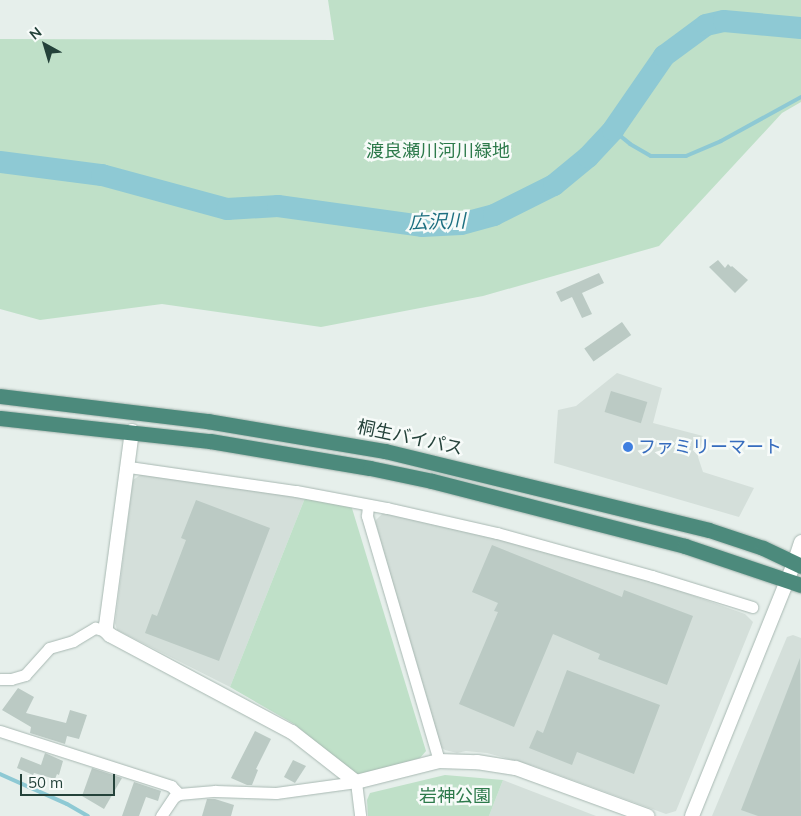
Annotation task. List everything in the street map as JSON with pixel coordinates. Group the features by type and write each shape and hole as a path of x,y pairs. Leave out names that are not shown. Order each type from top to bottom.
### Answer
{"highway":[{"name":"桐生バイパス","path":"0,396 207,421 385,451 710,530 763,548 798,565"},
{"path":"0,418 132,431 290,453 432,481 685,546 794,583"}],"street":[{"path":"106,631 129,467 132,431"},
{"path":"129,467 296,491 496,533 652,576 714,597 752,607"},
{"path":"368,505 367,516 439,761"},
{"path":"692,816 794,583 801,542"},
{"path":"0,679 11,679 25,675 49,648 73,641 95,628 106,631 124,643 292,732 356,782 360,816"},
{"path":"0,732 171,786 179,794"},
{"path":"161,816 179,794 215,791 276,793 336,786 439,761 478,762 516,768 647,816"}],"shaded area":[{"name":"ファミリーマート","path":"617,373 662,388 653,423 703,436 698,457 703,472 754,488 739,517 554,463 558,410 576,406"},
{"path":"143,473 305,498 230,687 117,630 115,623 133,480"},
{"path":"383,513 523,544 652,581 745,614 753,622 676,811 666,814 534,766 487,753 466,751 457,753 445,750 439,746 375,521"},
{"path":"793,635 801,638 801,816 712,816 787,637"},
{"path":"503,780 596,816 489,816"}],"green space":[{"name":"渡良瀬川河川緑地","path":"328,0 801,0 801,102 782,113 659,246 483,296 321,327 162,304 40,320 0,309 0,39 334,40"},
{"path":"305,498 351,505 426,751 420,758 360,775 353,773 294,724 230,687"},
{"name":"岩神公園","path":"445,775 503,780 489,816 368,816 367,800 370,793"}],"building":[{"path":"718,260 725,268 728,264 732,266 748,280 735,293 709,267"},
{"path":"599,273 604,283 582,293 592,314 582,318 572,297 561,302 556,292"},
{"path":"622,322 631,335 593,361 584,348"},
{"path":"611,391 647,402 641,423 605,412"},
{"path":"196,500 270,528 219,661 145,633 152,614 157,616 186,540 181,538"},
{"path":"492,545 622,597 624,590 693,616 667,685 598,659 600,654 553,634 514,727 459,704 498,612 494,611 498,603 472,592"},
{"path":"800,658 801,816 758,816 741,810"},
{"path":"567,670 660,705 634,774 577,752 572,765 529,748 537,730 543,733"},
{"path":"18,688 34,697 26,713 66,723 70,710 87,715 79,739 67,736 65,744 30,733 31,727 2,710"},
{"path":"255,731 271,739 256,769 258,770 252,785 247,785 231,778"},
{"path":"45,753 63,761 59,775 57,774 55,779 34,773 33,775 17,768 21,757 41,765"},
{"path":"293,760 306,766 295,783 284,777"},
{"path":"92,768 122,778 104,809 82,796"},
{"path":"134,782 161,791 158,801 146,797 139,816 122,816"},
{"path":"207,799 215,799 234,805 231,816 202,816"}],"waterway":[{"name":"広沢川","path":"0,162 102,175 227,209 278,206 422,226 461,224 494,215 554,185 588,157 613,130 664,56 706,25 724,21 801,28"},
{"path":"613,130 630,144 651,156 686,156 721,141 801,97"},
{"path":"0,774 67,804 88,816"}],"place":[{"name":"ファミリーマート","path":"628,447"}]}
